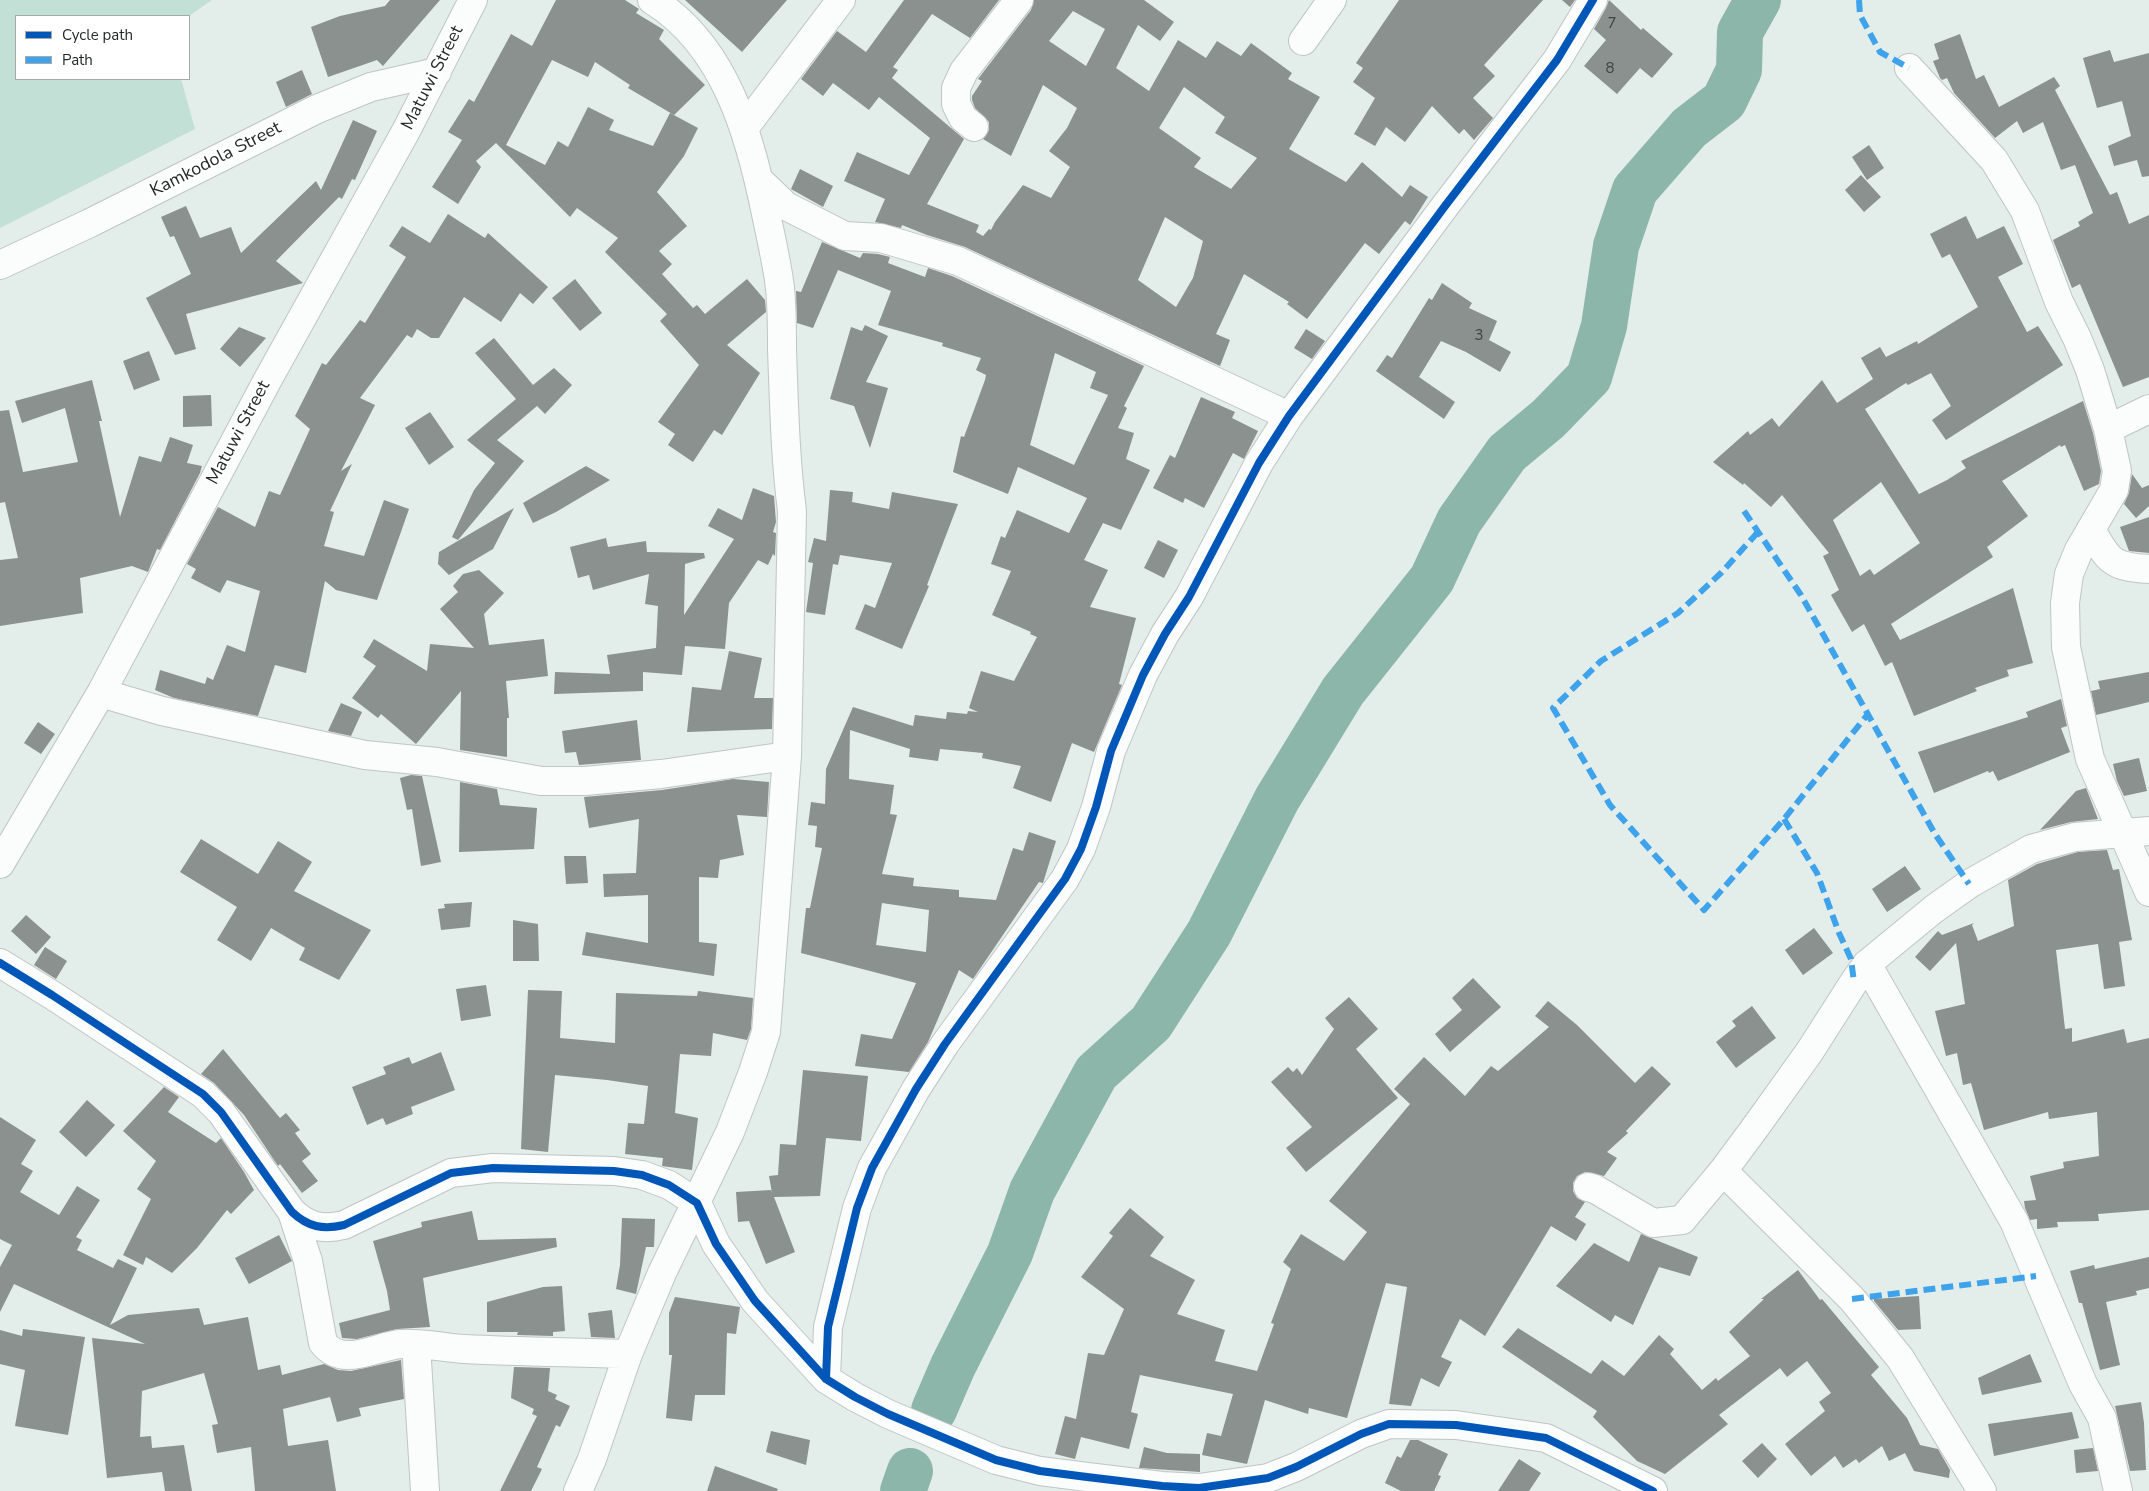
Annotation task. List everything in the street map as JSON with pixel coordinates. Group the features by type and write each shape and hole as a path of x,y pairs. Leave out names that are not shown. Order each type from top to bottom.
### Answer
{"street":[{"name":"Matuwi Street","path":"0,864 101,694 267,380 338,257 437,72 473,0"},
{"path":"578,1491 592,1459 628,1354 662,1273 697,1203 740,1106 766,1032 787,756 792,511 787,473 780,289 760,181 745,127 718,71 694,35 666,9 652,0"},
{"path":"745,127 841,0"},
{"path":"974,127 963,118 956,104 956,88 964,72 1018,0"},
{"path":"1303,41 1332,0"},
{"path":"826,1379 828,1327 857,1208 872,1168 916,1089 945,1044 1065,879 1081,849 1096,807 1111,751 1143,675 1165,634 1189,597 1259,463 1289,416 1445,206 1558,60 1593,0"},
{"path":"1909,68 1994,160 2025,211 2059,302 2090,370 2108,429 2117,471 2114,490 2079,550 2069,574 2065,603 2066,647 2090,759 2136,832 2149,892"},
{"name":"Kamkodola Street","path":"0,265 90,223 326,106 371,87 437,72"},
{"path":"760,181 786,206 845,236 881,238 958,261 1289,416"},
{"path":"2108,429 2149,409"},
{"path":"2091,529 2102,551 2114,563 2129,568 2149,570"},
{"path":"101,694 162,711 365,755 437,762 541,781 585,781 661,774 787,756"},
{"path":"1588,1187 1595,1189 1653,1223 1682,1220 1723,1171 1810,1051 1867,964 1934,908 1969,884 2031,849 2075,837 2136,832"},
{"path":"0,963 203,1094 222,1112 292,1212 301,1220 316,1227 329,1229 344,1225 451,1173 493,1168 614,1170 669,1185 697,1203 716,1244 755,1301 826,1379 888,1414 996,1460 1087,1484 1198,1488 1268,1478 1296,1467 1361,1434 1389,1424 1456,1425 1546,1438 1653,1491"},
{"path":"1867,964 2014,1221 2083,1384 2102,1418 2118,1491"},
{"path":"1723,1171 1852,1299 1900,1358 1982,1491"},
{"path":"292,1212 308,1260 323,1343 328,1350 337,1354 348,1356 400,1344 462,1349 628,1354"},
{"path":"416,1344 425,1491"}],"green space":[{"path":"0,0 212,0 190,15 15,15 15,80 181,80 195,129 0,228"}],"building":[{"path":"390,0 440,0 383,66 377,60 328,77 311,27 340,16 385,6"},
{"path":"556,0 625,0 639,9 636,13 664,30 659,39 705,85 674,115 628,88 630,85 595,62 588,77 552,60 506,145 545,165 558,141 568,147 588,107 614,120 609,130 653,146 670,113 698,128 684,156 657,192 687,226 659,251 672,264 662,274 693,308 697,305 705,314 747,279 765,300 766,312 727,345 760,373 722,435 714,430 693,462 668,445 675,434 658,422 699,365 660,321 667,314 605,252 618,238 577,208 570,217 496,143 476,161 481,167 458,204 432,187 462,140 448,132 469,99 474,102 511,34 532,46"},
{"path":"685,0 787,0 742,52"},
{"path":"904,0 999,0 970,38 932,14 893,67 898,70 892,78 964,139 927,204 979,225 976,232 983,236 989,229 991,230 1023,185 1051,198 1070,167 1049,151 1067,128 1077,108 1043,85 1011,156 983,139 989,130 989,122 975,108 972,100 972,96 982,81 978,79 1031,10 1034,0 1144,0 1174,22 1160,41 1138,25 1116,68 1149,91 1178,40 1206,58 1217,41 1241,56 1251,43 1292,73 1288,79 1320,97 1289,149 1346,182 1362,162 1402,197 1410,185 1428,197 1410,225 1405,221 1379,254 1365,243 1307,319 1287,304 1289,302 1244,274 1216,334 1230,340 1220,366 965,247 902,225 901,228 875,222 885,199 844,181 857,152 909,175 930,138 879,97 869,110 833,83 823,96 801,79 837,31 866,52","holes":["1073,11 1105,29 1086,66 1049,41","1184,87 1225,117 1215,133 1257,158 1231,189 1194,167 1201,158 1159,128","1165,217 1203,241 1193,278 1176,307 1138,280"]},
{"path":"1399,0 1543,0 1484,65 1495,76 1473,98 1493,118 1474,140 1464,129 1459,134 1432,106 1405,142 1386,127 1375,146 1354,134 1375,98 1353,82 1363,68 1356,63"},
{"path":"1562,0 1575,0 1570,7"},
{"path":"1609,0 1641,30 1643,28 1673,54 1652,78 1640,68 1617,94 1584,66 1606,40 1594,29"},
{"path":"1960,34 1976,79 1984,75 1999,107 2054,77 2060,86 2055,90 2110,195 2117,192 2129,224 2149,215 2149,377 2123,387 2080,284 2072,288 2053,240 2080,226 2078,222 2093,213 2075,165 2061,170 2043,122 2023,133 2017,121 1995,138 1954,93 1947,78 1942,80 1940,78 1933,61 1939,59 1934,44"},
{"path":"2110,50 2114,62 2149,53 2149,176 2142,177 2137,160 2114,166 2108,146 2131,136 2122,101 2097,108 2083,58"},
{"path":"302,70 312,94 286,107 276,82"},
{"path":"353,120 377,131 355,180 352,179 342,199 339,197 276,261 303,283 186,314 196,349 175,355 146,298 191,274 174,236 170,237 161,217 186,206 200,238 231,227 241,253 316,181 321,190"},
{"path":"1869,145 1884,168 1867,180 1852,157"},
{"path":"800,169 833,186 823,207 791,189"},
{"path":"1861,175 1881,197 1864,212 1845,190"},
{"path":"448,214 485,238 488,233 548,287 533,304 520,293 501,322 464,297 439,338 431,338 417,329 412,338 407,335 360,398 375,405 341,471 352,464 330,511 334,512 324,546 364,556 384,500 409,509 377,600 336,590 325,581 306,673 275,665 258,716 174,698 155,690 160,670 205,684 207,677 213,680 227,645 245,652 260,591 227,580 220,593 191,578 196,569 187,564 218,507 255,527 269,491 280,495 310,429 295,416 322,363 326,365 360,320 365,323 406,257 389,246 402,226 430,243"},
{"path":"1966,216 1977,239 2004,226 2023,264 1998,277 2027,332 2038,326 2063,365 1946,440 1932,420 1951,406 1931,373 1908,385 1906,383 1865,409 1919,494 1966,468 1961,461 2083,401 2093,433 2101,471 2099,484 2084,491 2065,445 2061,447 2060,445 2002,481 2028,516 1987,547 1993,557 1891,624 1900,640 2013,588 2033,663 2007,670 2009,676 1975,688 1977,691 1914,716 1892,662 1885,666 1864,624 1852,632 1831,595 1839,590 1823,556 1829,553 1782,495 1771,507 1744,483 1743,485 1713,462 1748,431 1750,435 1772,418 1779,427 1822,380 1837,403 1873,379 1861,358 1880,347 1886,357 1917,341 1918,344 1978,307 1950,254 1942,258 1930,234","holes":["1881,482 1920,543 1874,575 1870,569 1860,576 1833,520"]},
{"path":"822,242 860,258 863,253 878,254 890,257 888,263 925,277 928,268 952,276 1144,366 1124,406 1127,408 1118,428 1134,433 1126,459 1150,470 1121,530 1103,523 1084,560 1108,570 1090,607 1136,618 1119,684 1122,685 1094,752 1072,743 1051,802 1013,788 1021,766 982,758 983,753 940,749 938,761 909,757 910,749 850,730 849,779 894,785 890,814 897,815 882,874 914,878 913,886 959,890 959,897 996,900 1013,848 1023,851 1029,832 1056,841 1043,883 1039,882 973,979 959,970 928,1042 909,1072 855,1066 861,1034 892,1039 916,983 801,953 806,908 810,908 822,848 815,847 817,826 808,825 811,802 825,804 826,769 853,707 913,726 915,715 946,719 947,712 967,714 968,711 978,712 969,708 981,671 1014,681 1037,637 1030,634 1031,632 992,615 1011,571 991,564 1001,536 1005,538 1017,510 1069,533 1087,498 1018,467 1008,494 953,472 961,436 964,437 985,380 986,375 976,370 981,358 942,346 943,343 878,325 891,291 838,270 813,328 797,323 796,291 801,292","holes":["1055,353 1096,372 1090,388 1108,395 1074,465 1030,445","882,903 929,910 926,952 876,945"]},
{"path":"575,279 602,313 580,331 552,298"},
{"path":"1442,283 1472,303 1469,308 1497,321 1489,340 1511,352 1500,372 1466,352 1441,341 1419,377 1455,402 1444,419 1376,371 1387,355 1392,358 1429,298 1432,300"},
{"path":"865,325 888,336 866,382 888,388 870,448 854,406 830,399 851,327 862,331"},
{"path":"239,327 266,338 240,367 220,349"},
{"path":"1306,329 1325,341 1312,359 1294,348"},
{"path":"494,338 533,385 554,368 572,385 545,414 537,406 497,440 524,461 458,540 452,537 474,490 495,463 467,440 516,399 475,353"},
{"path":"149,351 160,380 134,390 123,361"},
{"path":"92,380 102,421 99,421 120,517 139,456 161,462 170,437 193,445 187,463 202,466 200,473 160,550 157,549 148,572 132,566 80,578 83,613 0,626 0,560 18,558 5,502 0,503 0,411 9,410 23,472 78,462 65,408 22,423 15,401"},
{"path":"211,395 212,426 183,427 183,396"},
{"path":"1201,397 1235,412 1232,418 1258,431 1244,459 1233,453 1204,508 1185,498 1183,503 1153,488 1170,455 1175,458"},
{"path":"430,412 454,447 429,465 405,428"},
{"path":"586,466 610,480 556,512 533,523 523,503"},
{"path":"2132,474 2142,488 2149,485 2149,506 2136,518 2124,504 2129,493"},
{"path":"753,488 774,496 776,522 773,532 776,533 775,556 773,554 768,565 758,560 729,603 725,649 685,646 682,675 643,672 643,691 554,694 555,672 610,674 607,655 656,648 658,606 645,604 649,574 593,590 589,575 578,578 570,547 606,538 608,547 646,541 647,552 704,553 705,558 685,564 684,615 734,539 708,526 718,508 742,520"},
{"path":"830,490 853,492 852,502 889,509 892,492 958,504 927,585 929,586 902,649 855,629 865,604 875,608 892,563 840,555 838,565 833,564 825,615 806,612 813,563 808,562 814,538 826,541"},
{"path":"514,508 493,549 449,575 438,564 439,552"},
{"path":"2149,517 2149,553 2129,551 2120,527"},
{"path":"1158,540 1178,550 1164,578 1144,568"},
{"path":"479,570 504,593 484,614 489,645 544,639 548,676 506,681 509,718 507,718 507,757 460,750 461,691 416,744 381,714 378,718 352,698 376,666 363,657 374,639 427,671 430,644 474,648 440,609 458,592 453,586 463,574"},
{"path":"729,651 762,658 754,698 773,698 772,729 687,732 692,687 721,690"},
{"path":"2149,672 2149,702 2096,715 2091,691 2100,689 2098,681"},
{"path":"2061,699 2067,726 2061,728 2070,752 1998,781 1993,771 1989,773 1988,771 1934,793 1918,752 2028,717 2026,712"},
{"path":"341,703 362,712 351,736 328,731"},
{"path":"637,720 641,760 579,765 576,752 565,753 562,731"},
{"path":"38,722 55,734 41,754 24,743"},
{"path":"2139,758 2147,791 2124,796 2117,781 2113,764"},
{"path":"411,775 422,776 441,862 421,866 412,809 407,810 400,778"},
{"path":"733,779 769,782 767,817 737,815 744,855 720,860 718,878 699,877 699,942 717,944 714,976 582,955 586,932 648,943 648,895 604,897 603,874 636,873 639,819 589,828 584,797 662,790"},
{"path":"460,782 497,789 500,805 537,808 534,849 459,852"},
{"path":"2086,788 2098,819 2071,822 2040,830 2076,791"},
{"path":"201,839 258,874 278,841 312,862 294,891 371,930 339,980 299,960 305,948 271,928 251,961 217,940 237,907 180,872"},
{"path":"2107,850 2113,870 2119,869 2132,940 2119,942 2125,986 2104,989 2098,944 2056,950 2065,1029 2072,1028 2072,1042 2124,1029 2127,1043 2149,1038 2149,1210 2098,1214 2099,1221 2057,1222 2058,1227 2037,1229 2037,1219 2030,1220 2024,1201 2036,1200 2030,1176 2064,1168 2063,1162 2099,1156 2097,1112 2049,1119 2048,1112 1984,1130 1971,1083 1963,1085 1957,1053 1946,1056 1935,1011 1965,1004 1956,943 1930,971 1915,957 1938,931 1942,935 1974,923 1972,925 1978,941 2014,926 2008,880 2037,864 2078,852"},
{"path":"564,856 586,856 588,883 566,884"},
{"path":"1905,866 1921,889 1887,912 1872,889"},
{"path":"472,902 470,927 441,930 438,909 445,908 444,904"},
{"path":"26,915 51,937 36,954 11,931"},
{"path":"513,920 538,924 539,961 513,961"},
{"path":"1814,928 1833,953 1803,975 1785,950"},
{"path":"45,947 67,961 56,979 34,965"},
{"path":"1473,978 1501,1007 1450,1052 1435,1034 1462,1010 1452,998"},
{"path":"486,985 491,1016 461,1021 456,989"},
{"path":"528,990 562,991 560,1038 615,1043 616,993 697,996 698,991 753,998 751,1029 747,1040 713,1033 711,1056 680,1054 675,1113 698,1118 692,1170 662,1166 663,1158 625,1154 628,1123 644,1124 648,1086 607,1080 555,1075 548,1152 521,1149"},
{"path":"1349,997 1378,1029 1356,1049 1398,1098 1306,1172 1286,1148 1312,1127 1271,1082 1288,1067 1293,1072 1297,1068 1302,1075 1334,1029 1325,1018"},
{"path":"1548,1001 1577,1025 1635,1083 1652,1066 1671,1084 1626,1131 1628,1133 1607,1152 1617,1158 1604,1176 1585,1172 1577,1176 1573,1183 1573,1191 1577,1198 1585,1202 1575,1217 1586,1224 1576,1241 1551,1226 1485,1336 1460,1319 1441,1357 1452,1362 1439,1387 1421,1378 1411,1406 1389,1404 1407,1287 1386,1283 1347,1418 1309,1408 1308,1414 1265,1400 1247,1464 1202,1455 1207,1433 1221,1436 1233,1394 1140,1375 1131,1412 1138,1414 1129,1449 1081,1437 1075,1459 1055,1454 1065,1416 1076,1419 1088,1353 1104,1355 1124,1309 1081,1277 1113,1236 1109,1233 1130,1208 1164,1237 1150,1256 1195,1280 1177,1314 1225,1330 1215,1361 1257,1371 1274,1324 1271,1323 1291,1269 1283,1262 1301,1234 1344,1261 1367,1232 1329,1201 1410,1104 1394,1089 1424,1057 1465,1096 1491,1066 1498,1071 1549,1027 1535,1016"},
{"path":"1752,1006 1776,1038 1736,1068 1716,1042 1736,1026 1732,1021"},
{"path":"223,1049 280,1118 286,1113 300,1130 295,1133 311,1154 302,1161 318,1181 302,1193 280,1164 278,1166 244,1115 214,1083 201,1074"},
{"path":"441,1052 455,1090 411,1107 413,1114 386,1125 383,1118 367,1125 352,1087 386,1074 383,1067 409,1057 412,1064"},
{"path":"803,1070 868,1076 861,1141 826,1138 820,1196 774,1197 795,1252 766,1264 749,1221 738,1222 736,1192 771,1190 772,1193 769,1176 778,1175 780,1144 796,1145"},
{"path":"164,1087 179,1097 168,1112 216,1143 221,1138 254,1190 231,1214 227,1210 197,1248 172,1273 146,1257 143,1265 123,1255 151,1199 137,1189 156,1161 123,1131"},
{"path":"87,1100 115,1125 86,1157 59,1132"},
{"path":"0,1117 36,1140 21,1164 33,1171 20,1192 59,1215 77,1186 100,1200 76,1237 82,1240 77,1250 113,1268 118,1259 137,1268 110,1325 128,1315 199,1308 204,1325 248,1317 258,1370 280,1365 282,1375 324,1364 338,1370 351,1371 401,1360 404,1399 359,1408 361,1416 337,1422 330,1397 283,1409 288,1446 328,1440 336,1491 255,1491 251,1447 217,1453 212,1425 218,1424 204,1373 142,1391 140,1437 151,1436 152,1448 184,1445 192,1491 165,1491 162,1472 107,1478 92,1338 145,1344 14,1284 0,1312 0,1267 12,1245 0,1239"},
{"path":"472,1211 478,1240 556,1238 557,1247 423,1278 430,1327 397,1329 357,1339 342,1338 339,1323 390,1310 387,1291 373,1241 422,1227 421,1222"},
{"path":"622,1218 655,1219 654,1247 646,1247 636,1294 616,1289 620,1265"},
{"path":"1641,1234 1698,1257 1690,1276 1659,1267 1633,1325 1615,1315 1611,1322 1556,1286 1594,1243 1629,1262"},
{"path":"279,1235 292,1261 249,1284 235,1258"},
{"path":"2149,1257 2149,1288 2136,1291 2137,1295 2106,1302 2120,1365 2100,1370 2082,1303 2079,1303 2070,1271 2094,1265 2095,1269"},
{"path":"1798,1270 1820,1300 1822,1299 1879,1367 1871,1375 1907,1418 1920,1445 1938,1449 1950,1470 1949,1478 1914,1471 1905,1453 1889,1461 1882,1446 1859,1463 1856,1459 1843,1468 1835,1456 1811,1476 1785,1444 1825,1411 1819,1402 1831,1393 1807,1361 1787,1377 1780,1368 1719,1415 1728,1424 1665,1474 1637,1461 1593,1417 1597,1411 1502,1347 1518,1328 1591,1374 1602,1360 1624,1376 1659,1335 1674,1349 1670,1354 1702,1390 1716,1378 1718,1381 1750,1356 1729,1332 1764,1299 1761,1299"},
{"path":"562,1286 565,1331 553,1332 553,1336 517,1335 518,1332 487,1332 487,1302 543,1287"},
{"path":"1919,1296 1921,1329 1898,1330 1874,1301 1874,1299"},
{"path":"675,1297 740,1307 736,1334 727,1333 725,1395 695,1395 692,1421 666,1418 672,1355 669,1355 669,1313"},
{"path":"612,1310 615,1338 591,1337 588,1313"},
{"path":"23,1329 85,1337 68,1435 15,1426 25,1370 0,1364 0,1330 22,1336"},
{"path":"2030,1354 2042,1382 1982,1395 1978,1378"},
{"path":"514,1367 550,1368 548,1391 557,1395 555,1399 570,1406 560,1427 556,1425 537,1467 542,1469 531,1491 500,1491 537,1416 532,1414 534,1409 511,1398"},
{"path":"2141,1402 2146,1470 2130,1471 2115,1406"},
{"path":"2072,1412 2079,1438 1994,1456 1988,1424"},
{"path":"771,1431 810,1440 806,1465 766,1452"},
{"path":"1410,1440 1418,1440 1448,1454 1438,1475 1441,1476 1434,1491 1401,1491 1385,1483 1397,1456 1401,1458"},
{"path":"1762,1443 1777,1459 1758,1478 1742,1461"},
{"path":"1144,1447 1167,1453 1200,1454 1200,1472 1139,1468"},
{"path":"2093,1448 2098,1471 2076,1473 2074,1450"},
{"path":"1519,1459 1541,1473 1529,1491 1498,1491"},
{"path":"715,1466 778,1489 777,1491 707,1491"}],"waterway":[{"path":"934,1410 953,1366 1010,1253 1032,1191 1096,1073 1151,1023 1209,933 1277,799 1343,691 1432,579 1459,521 1507,453 1548,419 1589,377 1604,326 1616,246 1635,190 1689,128 1724,101 1739,70 1740,32 1758,0"},
{"path":"903,1491 910,1471"}],"marked path":[{"path":"1859,0 1860,15 1880,52 1909,68"},
{"path":"1744,511 1801,595 1935,834 1969,884"},
{"path":"1758,532 1721,573 1678,613 1601,661 1553,708 1610,805 1704,910 1784,819 1868,714"},
{"path":"1784,819 1817,873 1839,933 1851,959 1854,982"},
{"path":"1852,1299 2036,1276"}],"cycle path":[{"path":"826,1379 828,1327 857,1208 872,1168 916,1089 945,1044 1065,879 1081,849 1096,807 1111,751 1143,675 1165,634 1189,597 1259,463 1289,416 1445,206 1557,60 1593,0"},
{"path":"0,963 203,1094 221,1112 292,1212 304,1221 316,1226 344,1225 451,1173 493,1168 614,1171 642,1175 669,1185 697,1203 716,1244 755,1301 826,1379 888,1414 996,1460 1040,1471 1162,1486 1199,1488 1268,1478 1296,1467 1361,1434 1389,1424 1456,1425 1546,1438 1653,1491"}]}
